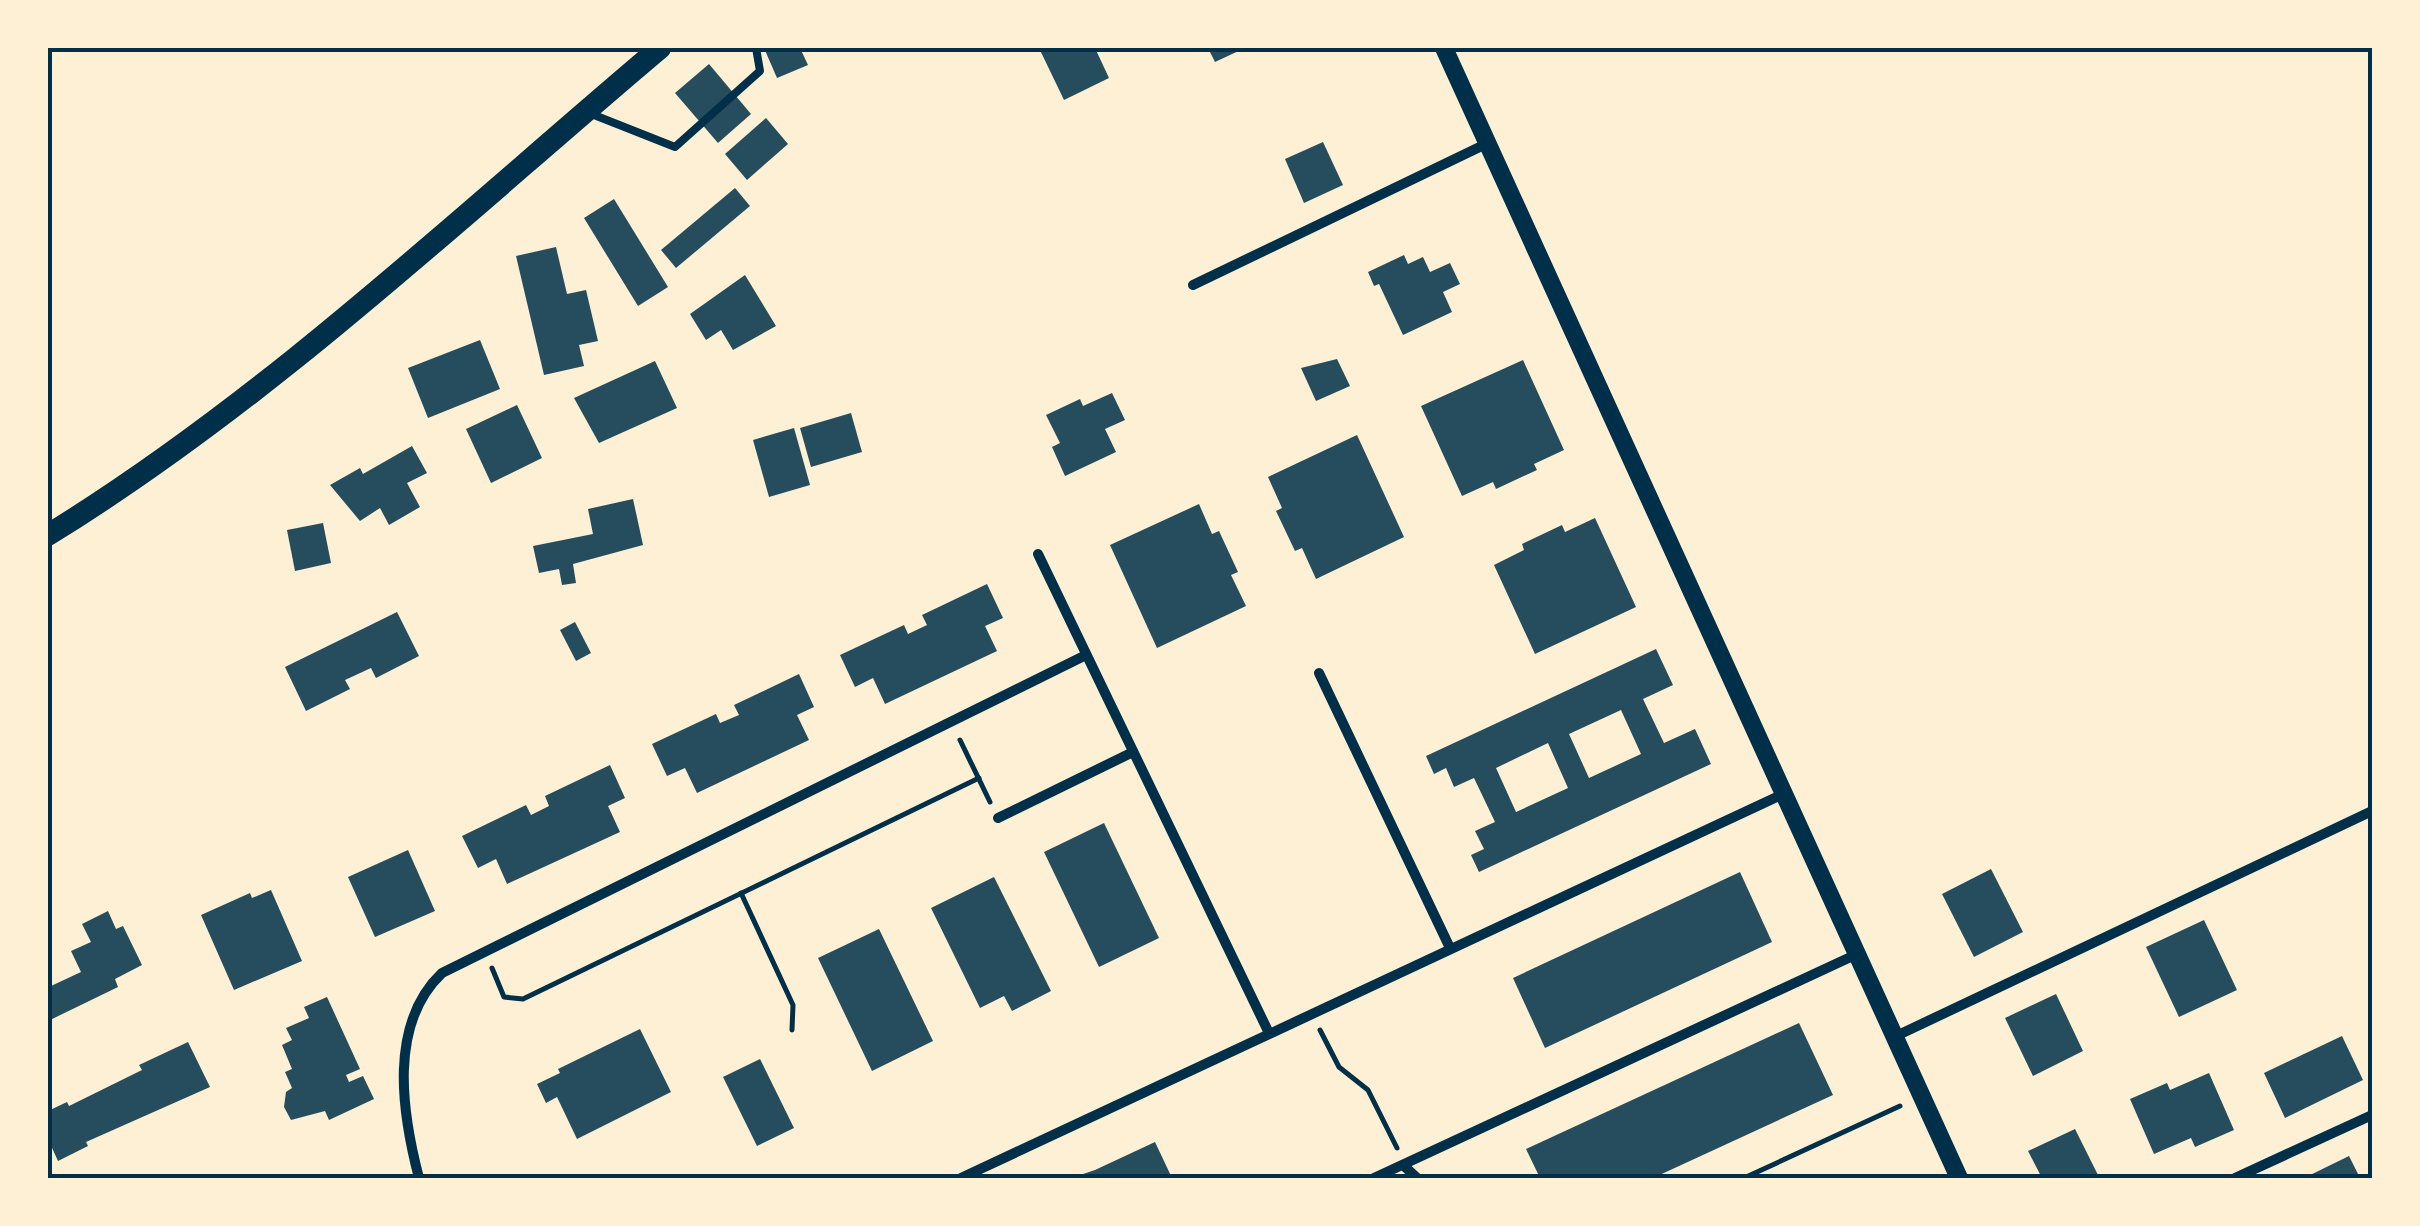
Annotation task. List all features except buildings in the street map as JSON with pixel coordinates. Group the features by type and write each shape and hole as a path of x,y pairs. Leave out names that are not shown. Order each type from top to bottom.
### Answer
{"main road":[{"path":"48,535 140,475 280,370 660,48"}],"street":[{"path":"1444,48 1959,1178"},
{"path":"1193,285 1488,143"},
{"path":"1038,554 1268,1032"},
{"path":"418,1178 408,1132 405,1082 414,1012 442,972 1086,655"},
{"path":"1318,673 1450,948"},
{"path":"998,818 1133,752"},
{"path":"961,1178 1782,795"},
{"path":"1894,1037 2372,811"},
{"path":"1374,1178 1855,956"},
{"path":"2235,1178 2372,1115"},
{"path":"1403,1165 1418,1178"}],"lane":[{"path":"585,111 676,147 760,72 756,48"},
{"path":"2260,1166 2266,1178"}],"path":[{"path":"951,721 998,818"},
{"path":"483,950 504,997 523,999 978,778"},
{"path":"741,893 793,1005 792,1030"},
{"path":"1312,1011 1338,1067 1368,1090 1403,1165"},
{"path":"1744,1178 1922,1096"}]}
